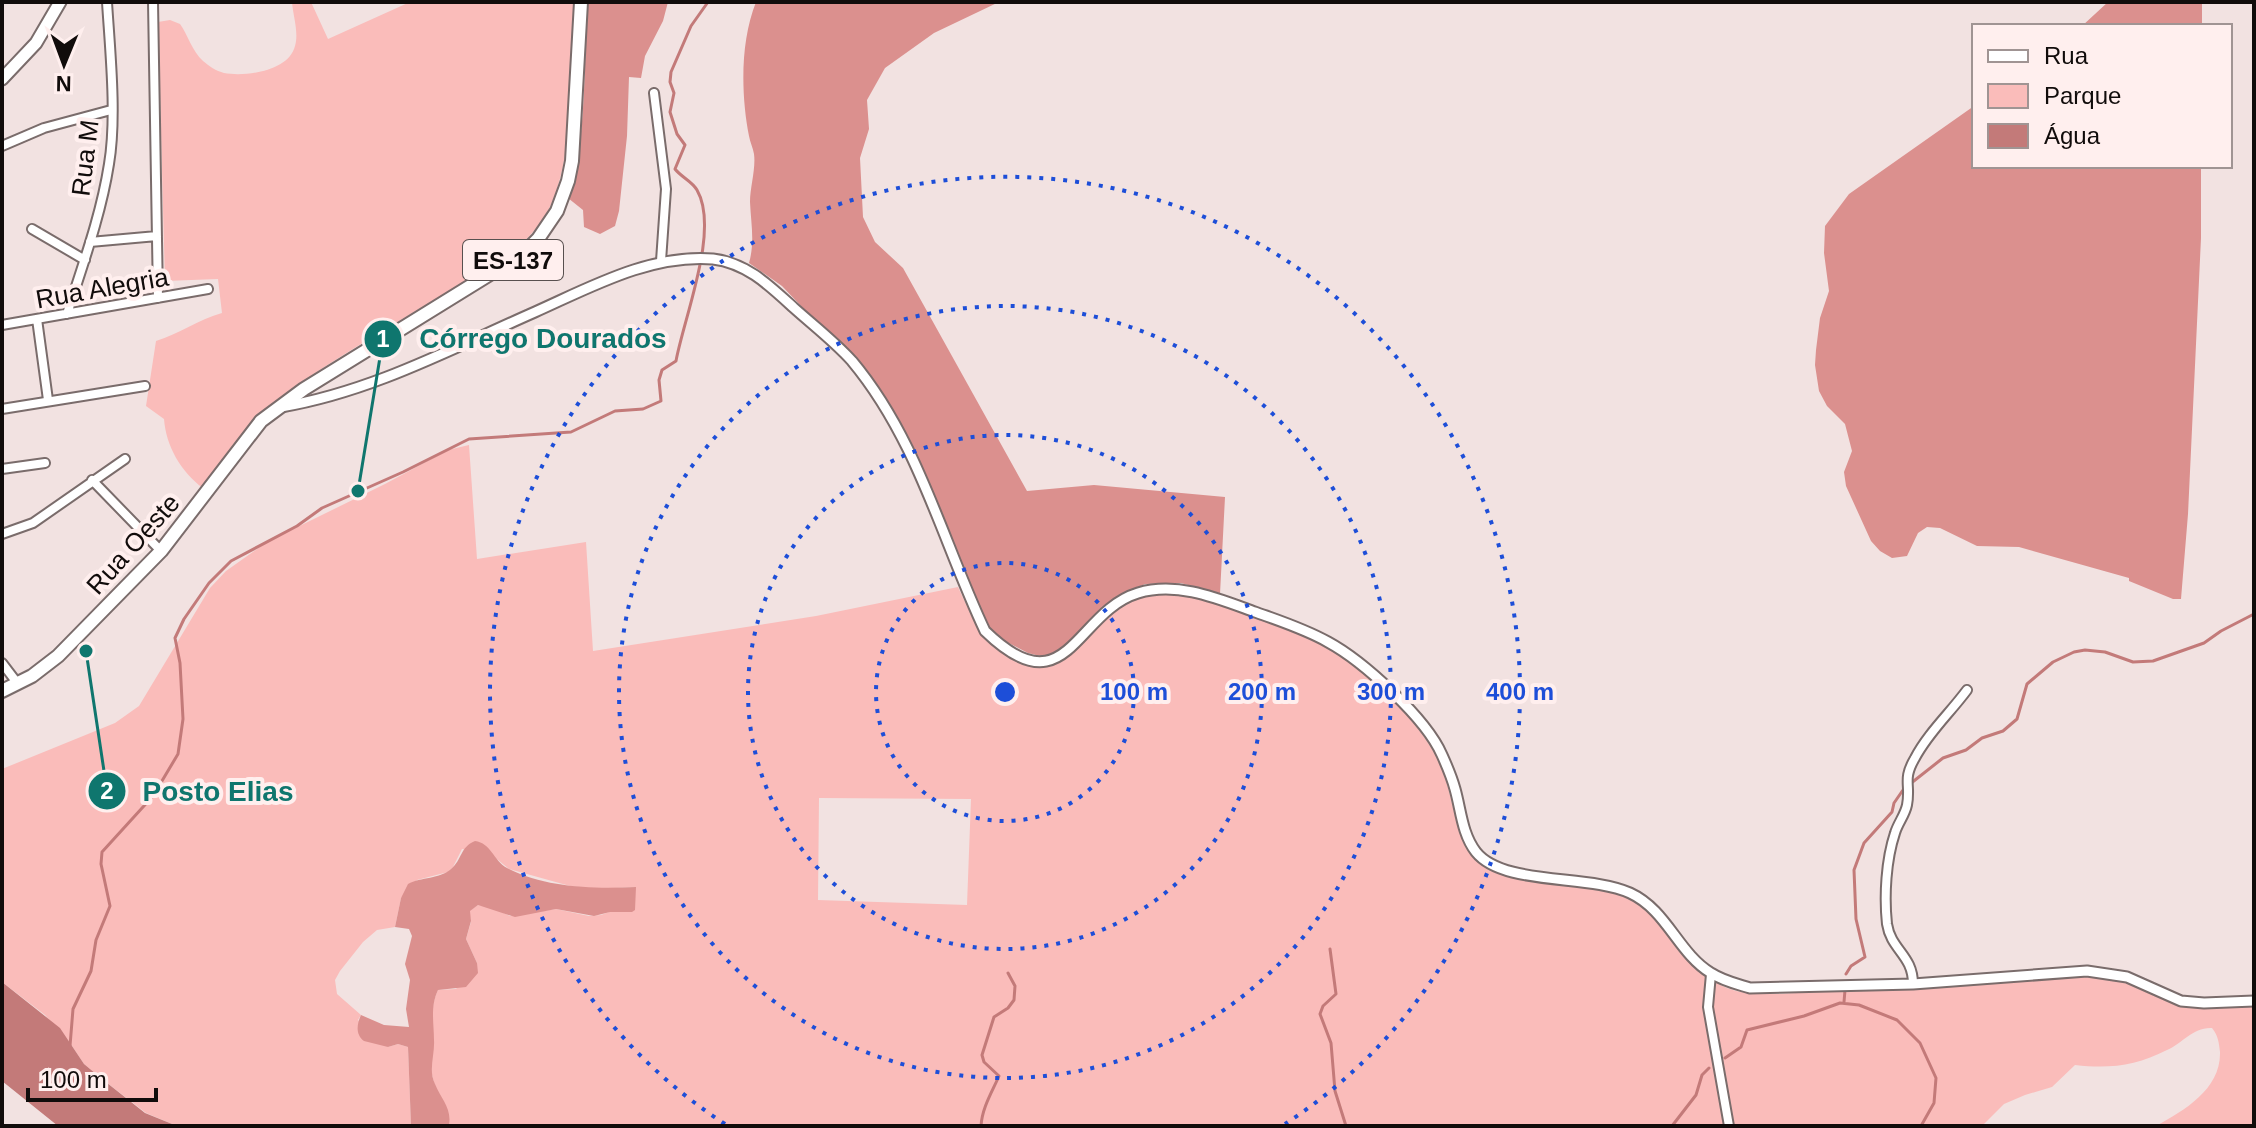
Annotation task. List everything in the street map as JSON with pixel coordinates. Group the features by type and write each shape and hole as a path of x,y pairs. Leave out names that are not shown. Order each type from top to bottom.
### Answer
{"main road":[{"path":"2,79 36,43 60,2"},
{"name":"ES-137","path":"278,407 505,266 524,253 548,226 564,196 572,161 581,2"},
{"name":"Rua Oeste","path":"2,691 18,684 58,656 161,551 249,434 278,407"}],"street":[{"name":"Rua M","path":"67,314 85,260 110,163 107,2"},
{"path":"153,2 158,298"},
{"path":"654,93 666,189 661,261"},
{"path":"2,146 44,128 111,110"},
{"path":"32,229 85,260"},
{"path":"90,242 157,236"},
{"path":"278,407 319,400 369,383 587,289 661,261 701,259 740,266 762,279 851,361 893,420 919,469 985,631 1000,646 1021,657 1040,661 1057,658 1072,649 1117,603 1136,593 1156,589 1179,589 1205,595 1325,640 1381,683 1428,730 1455,788 1468,839 1477,854 1507,872 1586,882 1632,894 1661,916 1698,964 1711,974 1750,988 1913,984 2087,971 2127,977 2181,1001 2254,1001"},
{"name":"Rua Alegria","path":"2,325 208,289"},
{"path":"37,319 48,400"},
{"path":"2,409 145,386"},
{"path":"2,534 33,523 125,459"},
{"path":"2,469 45,463"},
{"path":"92,480 161,551"},
{"path":"2,663 18,684"},
{"path":"1913,984 1910,963 1892,939 1887,921 1887,880 1893,842 1907,802 1909,767 1924,743 1967,690"},
{"path":"1711,974 1708,1007 1729,1126"}],"green space":[{"path":"292,2 311,2 328,39 410,2 574,2 571,103 565,155 553,200 528,238 491,268 339,358 272,404 243,433 203,488 176,458 164,419 146,406 156,341 222,313 218,279 165,281 158,22 170,20 180,24 199,57 215,70 233,74 255,73 276,67 291,55 296,35"},
{"path":"469,445 477,559 586,542 593,651 816,616 958,587 980,628 1000,651 1013,659 1044,664 1069,655 1108,614 1136,597 1174,593 1217,601 1316,640 1359,670 1400,707 1432,748 1446,779 1465,844 1482,864 1518,878 1620,894 1649,913 1683,954 1710,979 1739,992 1784,994 2090,973 2125,980 2181,1004 2254,1003 2254,1126 2156,1126 2199,1097 2214,1077 2220,1052 2212,1028 2205,1028 2167,1050 2133,1063 2099,1067 2075,1065 2052,1087 2004,1104 1982,1126 448,1126 447,1112 431,1070 431,1021 438,990 456,989 477,963 466,939 471,922 469,911 478,905 510,916 556,909 589,916 601,915 609,912 635,887 596,889 570,886 509,869 492,855 462,849 448,872 417,880 401,898 395,927 377,930 363,942 335,980 337,994 361,1015 358,1020 388,1047 398,1044 408,1047 411,1126 177,1126 146,1113 84,1064 45,1015 2,982 2,769 115,723 139,706 210,588 226,571 267,542 448,450","holes":["819,798 971,799 967,905 818,900"]}],"shaded area":[{"path":"587,2 668,2 663,21 645,56 641,78 629,77 619,211 615,226 600,234 584,227 583,210 568,198 582,127"},
{"path":"756,2 999,2 934,33 885,68 867,100 869,129 860,158 863,217 875,242 903,268 1027,491 1094,485 1225,497 1220,594 1181,583 1145,584 1118,597 1098,612 1057,653 1044,657 1028,653 991,634 978,611 935,497 902,427 859,367 782,286 749,263 754,154 746,120 743,86 747,34"},
{"path":"2108,2 2202,2 2202,24 2084,24"},
{"path":"1972,107 1972,168 2201,168 2201,238 2181,599 2173,599 2129,581 2129,578 2019,547 1977,546 1940,528 1927,527 1918,533 1907,556 1892,558 1871,541 1846,486 1844,472 1852,451 1845,424 1827,406 1819,391 1815,365 1820,318 1829,291 1824,253 1825,226 1849,194"},
{"path":"475,841 485,845 507,868 538,880 587,887 636,887 635,910 594,916 556,909 515,917 478,905 470,911 471,921 466,939 478,973 466,987 438,990 433,1009 432,1073 447,1109 449,1125 411,1126 408,1047 398,1044 388,1047 364,1041 358,1032 359,1022 361,1015 384,1025 409,1027 406,1009 410,980 405,964 412,936 409,929 395,927 401,898 408,884 451,869 466,847"}],"water":[{"path":"2,982 60,1028 84,1064 102,1079 145,1113 177,1126 58,1126 2,1081"}],"waterway":[{"path":"70,1046 73,1009 91,971 96,940 110,906 101,864 102,852 153,796 178,754 183,719 180,663 175,638 209,583 231,561 297,526 322,508 469,439 571,432 615,411 643,409 661,401 659,380 662,370 676,361 698,274 705,227 697,190 675,169 685,145 677,134 670,112 674,93 670,82 671,72 691,26 708,2"},
{"path":"1910,784 1943,758 2003,731 2017,719 2027,684 2053,662 2085,650 2105,652 2133,662 2153,661 2204,643 2254,614"},
{"path":"1846,974 1851,966 1865,957 1856,919 1854,870 1864,843 1892,812 1903,790"},
{"path":"1330,949 1336,994 1323,1006 1320,1014 1331,1043 1335,1091 1346,1126"},
{"path":"981,1126 985,1106 999,1076 984,1062 982,1055 994,1017 1014,1000 1015,986 1008,973"},
{"path":"1844,1002 1845,990"},
{"path":"1725,1058 1741,1047 1747,1030 1804,1016 1840,1003 1859,1005 1897,1020 1920,1043 1936,1078 1934,1103 1921,1126"},
{"path":"1672,1126 1696,1095 1702,1075 1709,1068"}],"place":[{"name":"Córrego Dourados","path":"358,491"},
{"name":"Posto Elias","path":"86,651"}]}
